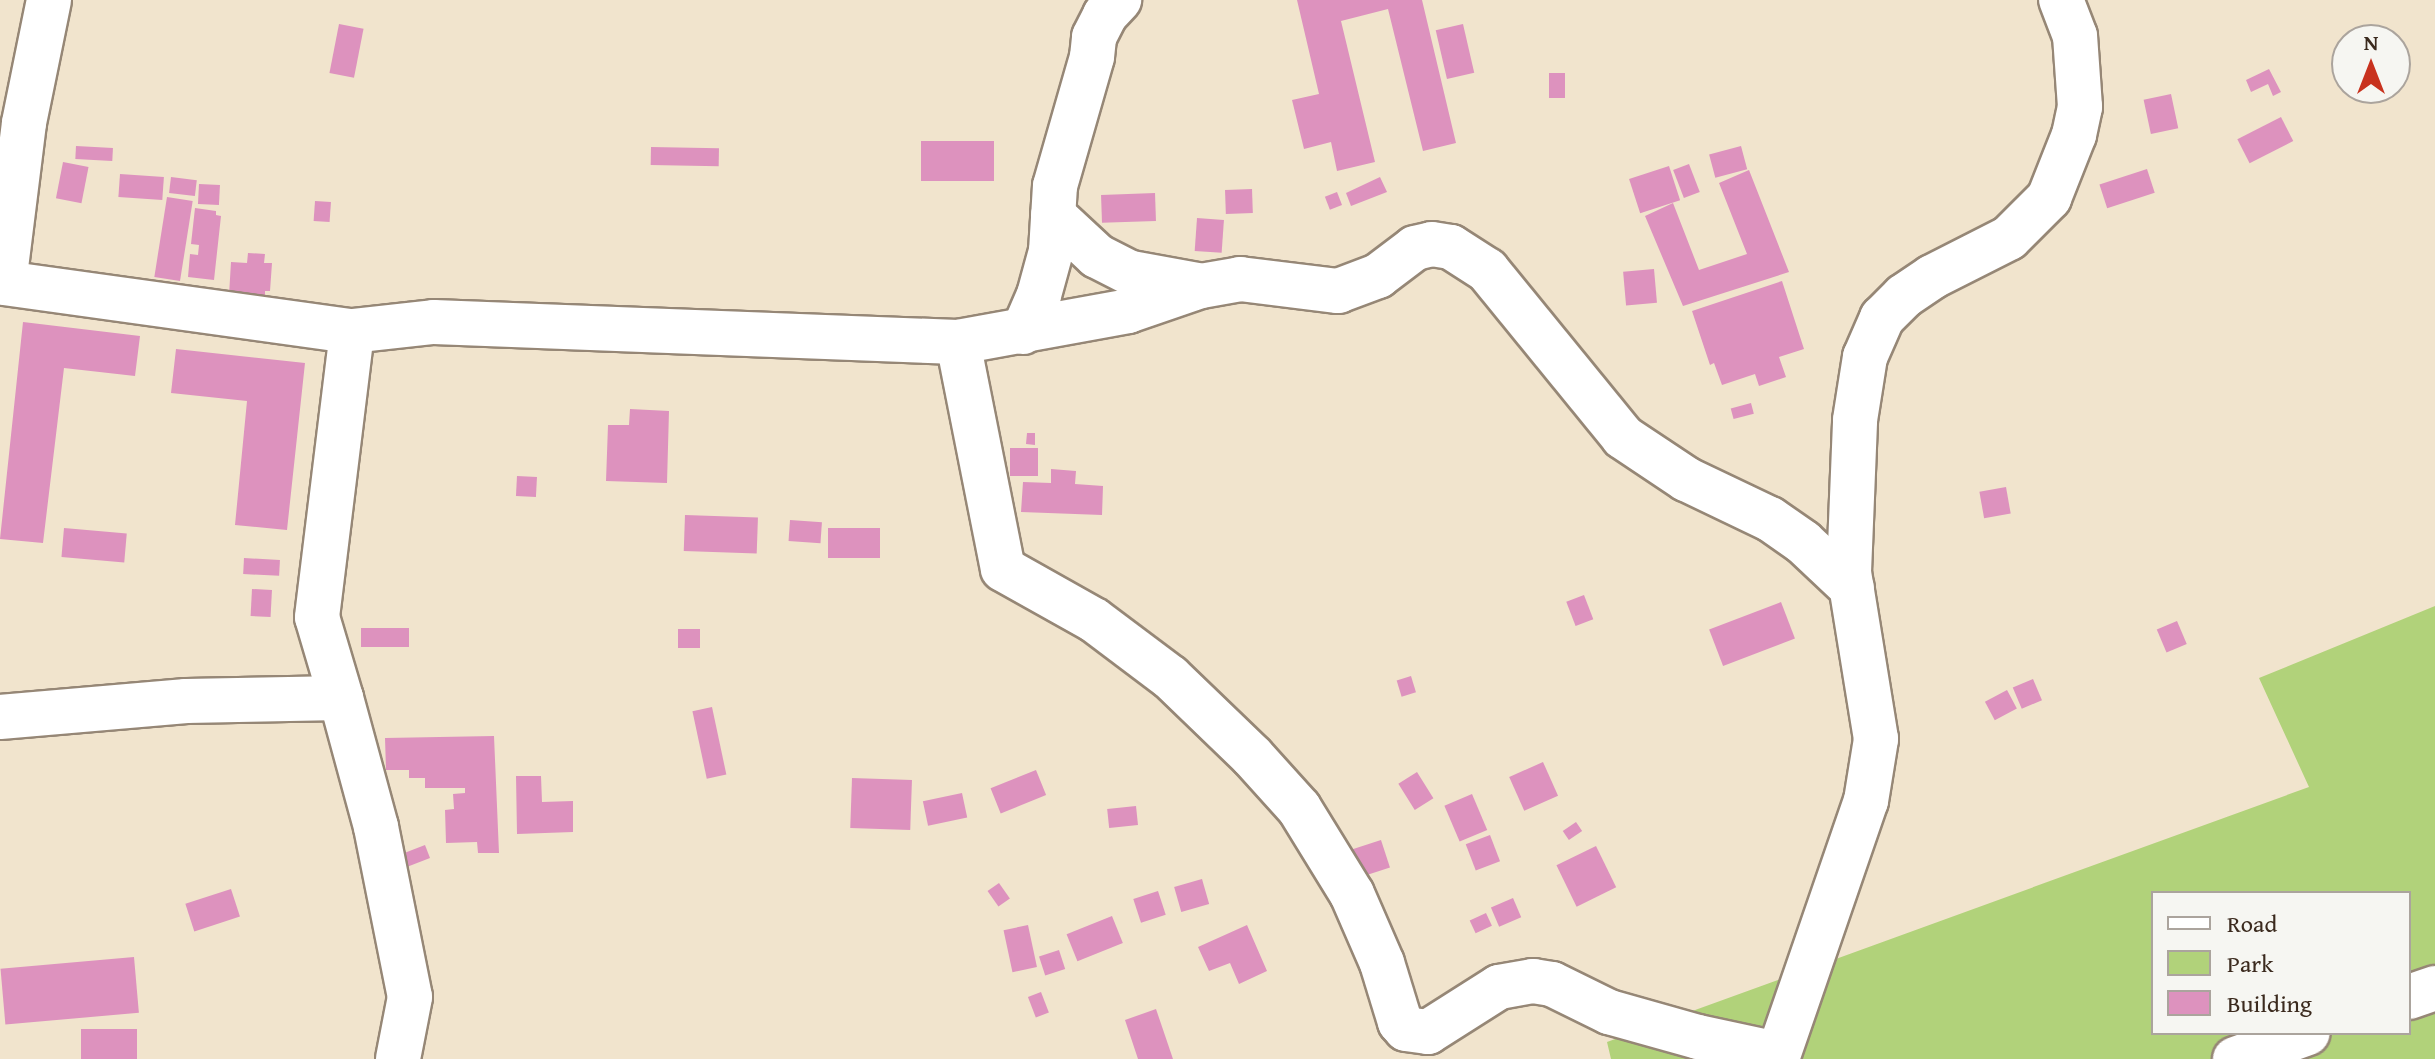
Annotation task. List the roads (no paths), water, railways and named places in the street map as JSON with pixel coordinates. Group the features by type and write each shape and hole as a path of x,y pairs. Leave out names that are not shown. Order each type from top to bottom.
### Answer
{"street":[{"path":"49,0 24,123 2,285 352,331 434,322 958,342 1128,311 1201,286 1240,279 1338,291 1378,276 1415,248 1432,244 1451,247 1487,270 1623,437 1686,479 1770,519 1803,542 1852,588"},
{"path":"1023,332 1039,295 1051,251 1055,186 1092,57 1094,37 1105,15 1119,0"},
{"path":"958,342 1003,569 1094,620 1170,677 1252,756 1299,808 1352,894 1382,963 1400,1022 1406,1029 1428,1032 1499,987 1533,981 1552,984 1609,1012 1777,1056 1866,801 1876,739 1849,572 1855,420 1865,357 1882,318 1904,296 1932,277 2009,238 2049,198 2074,135 2080,107 2075,36 2061,0"},
{"path":"1053,215 1097,256 1131,273 1201,286"},
{"path":"352,331 317,617 376,827 410,997 398,1059"},
{"path":"0,717 186,701 341,698"},
{"path":"2411,996 2435,988"},
{"path":"2235,1059 2302,1035"}]}
